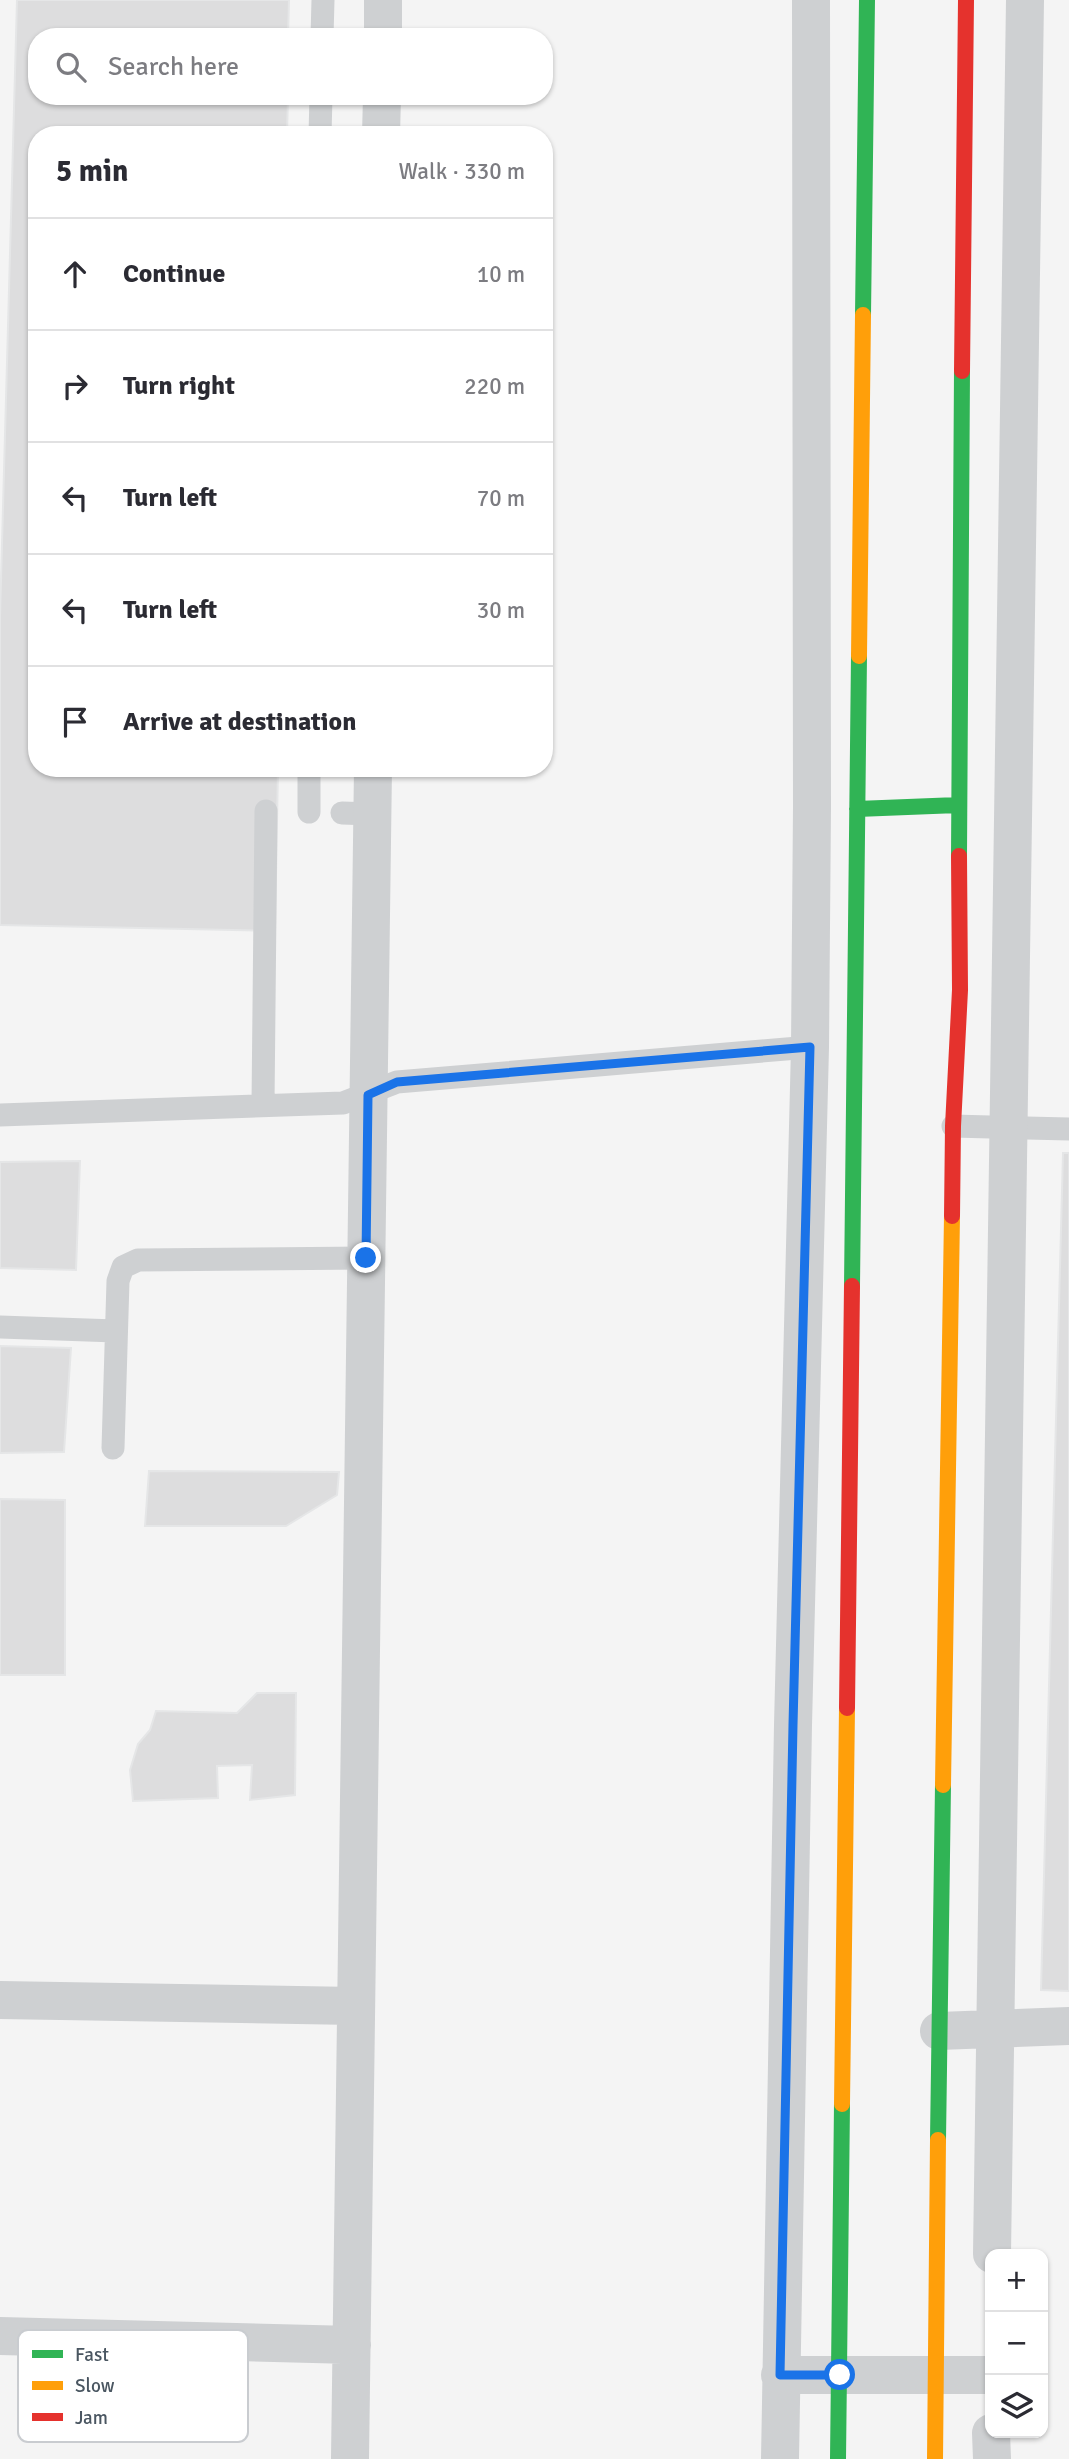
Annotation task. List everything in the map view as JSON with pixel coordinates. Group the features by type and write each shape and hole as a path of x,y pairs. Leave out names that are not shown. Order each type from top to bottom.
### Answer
{"street":[{"path":"383,0 383,28"},
{"path":"780,2459 792,1739 810,1047 811,0"},
{"path":"838,2459 867,0"},
{"path":"935,2459 953,1126 960,990 958,806 966,0"},
{"path":"992,2249 1025,0"},
{"path":"381,126 382,105"},
{"path":"351,2459 368,1095 357,814 370,777"},
{"path":"812,807 857,809 958,806"},
{"path":"0,2000 355,2007"},
{"path":"939,2031 1069,2026"},
{"path":"0,2336 18,2336"},
{"path":"248,2342 352,2345"},
{"path":"780,2375 985,2375"},
{"path":"991,2438 992,2459"}],"lane":[{"path":"322,28 323,0"},
{"path":"320,126 321,105"},
{"path":"309,777 309,812"},
{"path":"263,1104 266,811"},
{"path":"0,1115 343,1103 397,1082 810,1047"},
{"path":"953,1126 1069,1129"},
{"path":"113,1448 118,1282 122,1267 138,1260 366,1258"},
{"path":"0,1327 116,1331"}],"building":[{"path":"17,0 289,0 288,28 28,28 28,105 288,105 287,126 28,126 28,777 278,777 275,931 0,925 0,616"},
{"path":"1063,1153 1069,1153 1069,1991 1041,1990"},
{"path":"80,1161 76,1270 0,1268 0,1162"},
{"path":"0,1346 71,1348 64,1452 0,1453"},
{"path":"149,1471 339,1472 337,1495 286,1526 145,1526"},
{"path":"0,1499 65,1500 65,1675 0,1675"},
{"path":"257,1693 296,1693 295,1795 250,1800 252,1765 217,1766 218,1798 133,1801 130,1770 138,1744 150,1730 156,1711 237,1713"}],"traffic: fast":[{"path":"863,315 867,0"},
{"path":"959,856 962,371"},
{"path":"852,1286 859,656"},
{"path":"857,809 958,805"},
{"path":"938,2140 943,1785"},
{"path":"838,2459 842,2104"}],"traffic: slow":[{"path":"859,656 863,315"},
{"path":"943,1785 952,1216"},
{"path":"842,2104 847,1708"},
{"path":"935,2459 938,2140"}],"traffic: jam":[{"path":"962,371 966,0"},
{"path":"952,1216 953,1126 960,990 959,856"},
{"path":"847,1708 852,1286"}],"route":[{"path":"366,1258 368,1095 397,1082 810,1047 780,2375 840,2375"}]}
